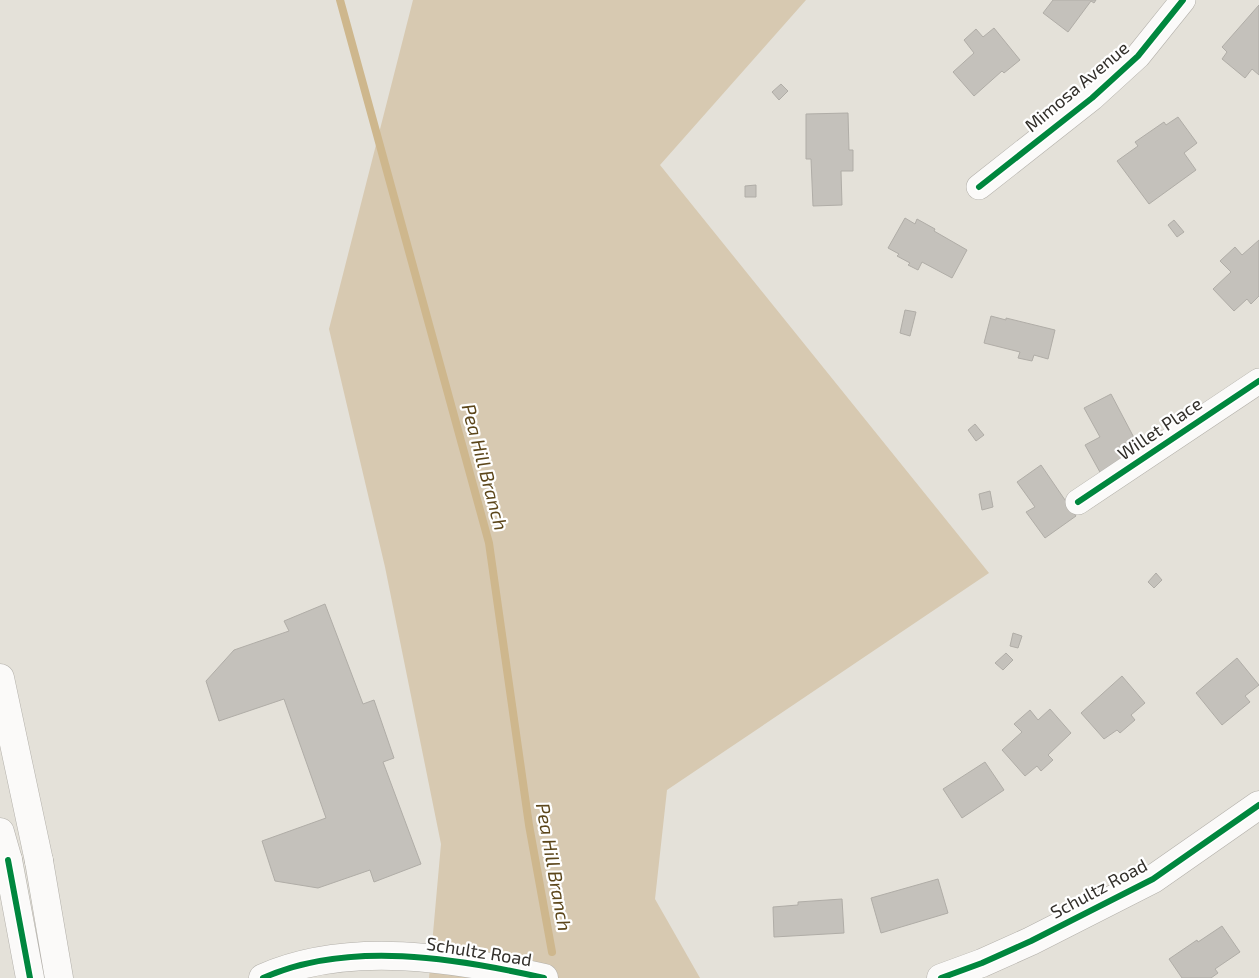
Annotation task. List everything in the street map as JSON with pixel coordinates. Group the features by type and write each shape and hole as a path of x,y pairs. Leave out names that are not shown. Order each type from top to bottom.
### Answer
{"main road":[{"path":"0,678 39,861 59,978"},
{"name":"Schultz Road","path":"941,978 982,963 1031,941 1153,879 1259,805"},
{"path":"0,832 8,860 30,978"},
{"name":"Schultz Road","path":"263,978 273,973 309,964 348,958 390,956 442,959 488,966 544,978"}],"street":[{"name":"Mimosa Avenue","path":"979,187 1092,98 1138,56 1183,0"},
{"name":"Willet Place","path":"1078,502 1259,381"}],"shaded area":[{"path":"413,0 806,0 660,165 989,573 667,790 655,899 700,978 429,978 441,844 385,567 329,329"}],"building":[{"path":"1053,0 1096,0 1094,3 1091,1 1068,32 1043,13"},
{"path":"1259,5 1259,75 1252,69 1245,78 1222,59 1227,52 1222,47"},
{"path":"994,28 1020,60 1004,73 1002,71 974,96 953,72 974,53 964,40 976,29 983,37"},
{"path":"781,84 788,91 779,100 772,92"},
{"path":"848,113 849,150 853,150 853,171 841,171 842,205 813,206 811,159 806,159 806,114"},
{"path":"1178,117 1197,143 1184,153 1196,170 1149,204 1117,161 1138,146 1135,142 1164,122 1166,125"},
{"path":"756,185 756,197 745,197 745,186"},
{"path":"905,218 915,224 917,219 967,250 952,278 922,262 918,270 908,265 910,263 897,256 899,254 888,248"},
{"path":"1174,220 1184,232 1177,237 1168,225"},
{"path":"1259,240 1259,296 1251,304 1247,299 1234,311 1213,289 1231,272 1220,261 1235,247 1242,255"},
{"path":"905,310 916,312 910,336 900,333"},
{"path":"991,316 1055,330 1048,359 1034,355 1032,361 1018,358 1020,352 984,343"},
{"path":"1111,394 1141,451 1101,474 1085,445 1100,437 1084,408"},
{"path":"975,424 984,435 976,441 968,430"},
{"path":"1041,465 1076,516 1045,538 1026,512 1035,507 1017,482"},
{"path":"990,491 993,507 982,510 979,494"},
{"path":"1156,573 1162,580 1154,588 1148,582"},
{"path":"325,604 363,704 374,700 394,758 383,762 421,864 374,882 370,870 318,888 275,881 262,841 326,818 284,699 219,721 206,681 234,650 289,631 284,621"},
{"path":"1013,633 1022,636 1018,648 1010,646"},
{"path":"1006,653 1013,660 1003,670 995,663"},
{"path":"1237,658 1259,685 1245,696 1250,702 1222,725 1196,693"},
{"path":"1122,676 1145,703 1131,715 1135,720 1120,733 1117,730 1104,739 1081,713"},
{"path":"1050,709 1071,733 1048,755 1053,760 1041,771 1037,766 1025,776 1002,750 1022,732 1014,724 1030,710 1038,720"},
{"path":"985,762 1004,790 962,818 943,789"},
{"path":"938,879 948,913 881,933 871,898"},
{"path":"842,899 844,933 774,937 773,907 798,905 798,902"},
{"path":"1222,926 1240,952 1215,969 1218,973 1211,978 1182,978 1169,959"}],"waterway":[{"name":"Pea Hill Branch","path":"340,0 489,543 529,825 552,952"}],"cycle path":[{"path":"979,187 1092,98 1138,56 1183,0"},
{"path":"1078,502 1259,381"},
{"path":"941,978 982,963 1031,941 1153,879 1259,805"},
{"path":"8,860 30,978"},
{"path":"263,978 296,966 330,959 366,956 439,959 544,978"}]}
